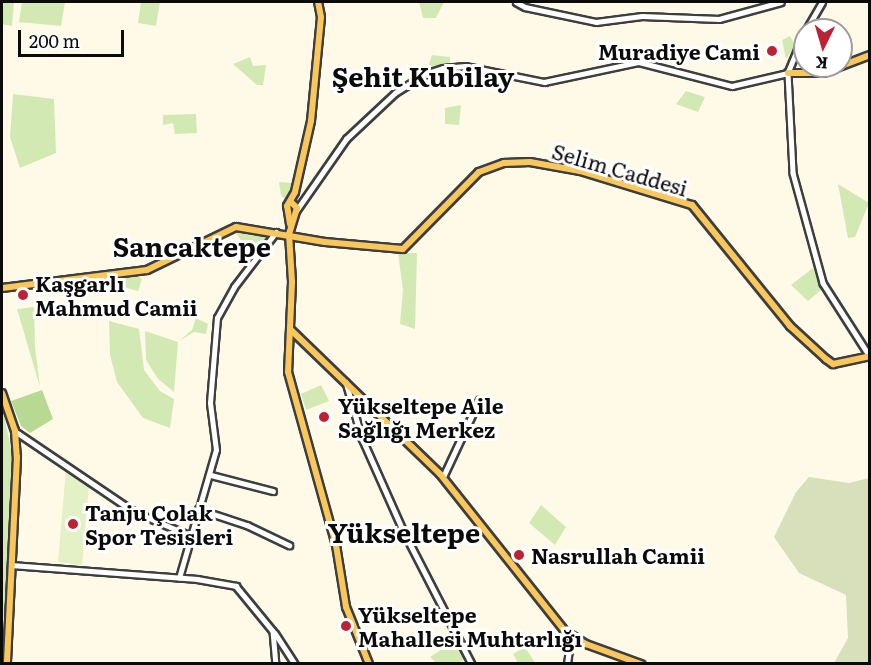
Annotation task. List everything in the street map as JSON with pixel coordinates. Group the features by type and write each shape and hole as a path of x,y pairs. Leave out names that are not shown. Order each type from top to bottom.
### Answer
{"main road":[{"path":"318,2 321,17 311,121 295,192 290,231 291,330 288,372 336,545 346,607 369,663"},
{"path":"788,73 823,74 870,55"},
{"name":"Selim Caddesi","path":"290,231 325,242 403,249 479,172 518,162 558,165 692,205 790,326 826,359 833,364 869,356"},
{"path":"2,288 147,270 236,227 276,232 290,231"},
{"path":"291,330 442,477 572,636 641,663"},
{"path":"2,393 15,431 7,663"}],"street":[{"path":"516,2 525,7 596,22 642,16 720,19 781,2"},
{"path":"813,18 822,2"},
{"path":"793,61 788,73 793,173 813,253 833,302 869,356"},
{"path":"294,207 306,198 346,139 388,99 425,74 451,66 544,82 639,62 732,86 788,73"},
{"path":"179,578 189,535 211,475 216,450 210,403 217,318 234,287 276,232"},
{"path":"346,382 362,438 403,530 472,663"},
{"path":"442,477 479,400"},
{"path":"15,431 133,511 189,535"},
{"path":"211,475 273,491"},
{"path":"198,509 248,525 289,545"},
{"path":"11,565 179,578 236,586 273,631 295,663"},
{"path":"273,631 276,663"},
{"path":"567,663 572,636"}],"green space":[{"path":"2,2 14,2 12,26 2,24"},
{"path":"22,2 65,2 61,26 19,22"},
{"path":"141,2 160,2 156,26 138,23"},
{"path":"419,2 444,2 436,18 423,18"},
{"path":"790,36 793,41 793,48 786,59 782,40"},
{"path":"432,55 450,57 450,62 427,70"},
{"path":"250,57 253,66 266,65 263,85 257,85 233,64"},
{"path":"686,91 705,97 698,112 676,104"},
{"path":"13,94 54,99 56,153 20,168 10,137"},
{"path":"461,105 459,125 445,124 445,108"},
{"path":"196,114 197,133 175,134 173,123 163,125 163,115"},
{"path":"279,182 293,183 287,201 281,195"},
{"path":"838,184 869,203 855,237 848,238"},
{"path":"245,232 246,235 266,237 264,245 252,242 245,246 236,233"},
{"path":"398,253 417,253 415,329 400,324 403,290"},
{"path":"813,268 821,290 808,301 791,285"},
{"path":"136,275 142,279 138,291 100,281"},
{"path":"34,307 35,347 40,387 17,309"},
{"path":"196,318 208,324 206,334 194,332 179,341 192,330"},
{"path":"109,321 139,329 144,370 160,391 174,399 170,428 143,418 117,382 110,355"},
{"path":"145,331 178,342 174,392 158,379 146,360"},
{"path":"321,385 329,401 306,410 301,394"},
{"path":"42,390 53,419 30,433 21,426 11,401"},
{"path":"2,405 13,459 2,662"},
{"name":"Tanju Çolak Spor Tesisleri","path":"66,469 89,486 82,565 58,562"},
{"path":"809,477 849,483 869,478 869,663 834,663 848,638 846,595 799,573 774,537 796,492"},
{"path":"541,505 566,527 555,545 529,523"},
{"path":"457,640 466,659 458,663 436,663 430,657"},
{"path":"525,647 535,663 518,663 513,654"}],"place":[{"name":"Muradiye Cami","path":"772,51"},
{"name":"Kaşgarlı Mahmud Camii","path":"23,295"},
{"name":"Yükseltepe Aile Sağlığı Merkez","path":"324,417"},
{"name":"Tanju Çolak Spor Tesisleri","path":"73,524"},
{"name":"Nasrullah Camii","path":"519,555"},
{"name":"Yükseltepe Mahallesi Muhtarlığı","path":"346,626"}],"district":[{"name":"Şehit Kubilay","path":"423,76"},
{"name":"Sancaktepe","path":"192,246"},
{"name":"Yükseltepe","path":"404,532"}]}
